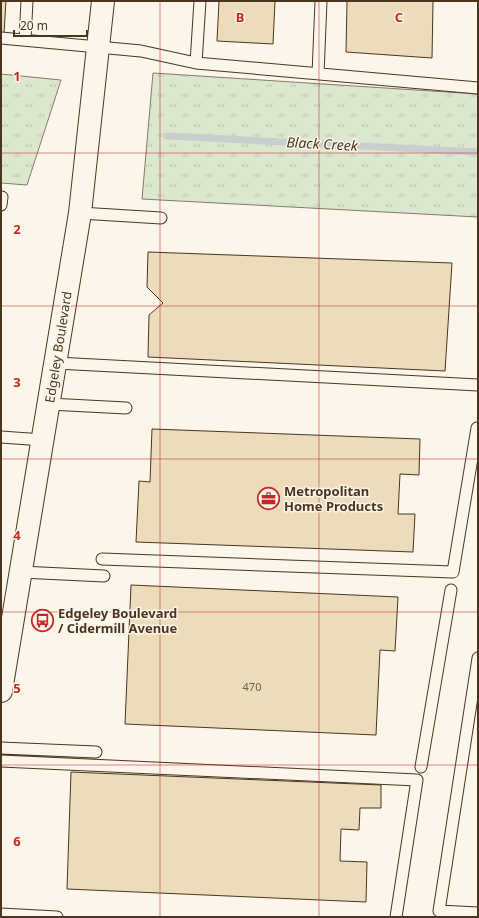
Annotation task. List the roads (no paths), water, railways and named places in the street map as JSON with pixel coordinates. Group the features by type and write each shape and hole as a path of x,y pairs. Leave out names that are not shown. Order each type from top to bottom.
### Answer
{"street":[{"name":"Edgeley Boulevard","path":"1,691 80,213 103,1"}],"lane":[{"path":"25,40 27,1"},
{"path":"196,63 200,1"},
{"path":"318,74 321,1"},
{"path":"1,38 141,51 196,63 478,88"},
{"path":"1,197 1,205"},
{"path":"80,213 161,218"},
{"path":"56,363 478,385"},
{"path":"49,404 126,408"},
{"path":"102,559 453,572 476,428"},
{"path":"1,438 43,440"},
{"path":"21,572 104,576"},
{"path":"421,767 451,590"},
{"path":"478,658 476,683 439,912 478,913"},
{"path":"1,748 96,752"},
{"path":"1,761 417,780 396,917"},
{"path":"1,914 57,917"}],"waterway":[{"name":"Black Creek","path":"167,136 478,152"}],"place":[{"name":"Metropolitan Home Products","path":"268,498"},
{"name":"Edgeley Boulevard / Cidermill Avenue","path":"42,620"}]}
